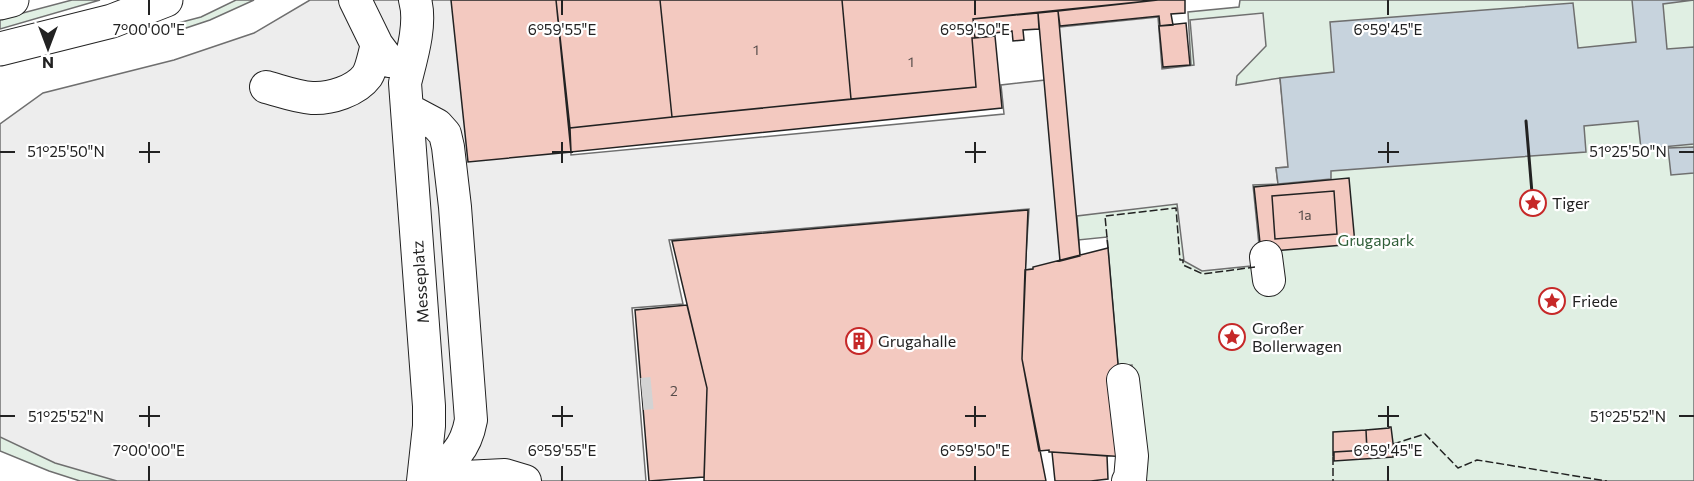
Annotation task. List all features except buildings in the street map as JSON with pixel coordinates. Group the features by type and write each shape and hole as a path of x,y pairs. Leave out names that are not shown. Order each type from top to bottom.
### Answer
{"main road":[{"path":"0,3 12,0"},
{"path":"0,49 112,21 166,0"}],"street":[{"path":"355,0 377,45 412,103 445,134 448,147 471,420 468,437 458,452 432,474"},
{"name":"Messeplatz","path":"415,0 418,10 412,103 432,474"},
{"path":"266,87 313,98 343,92 356,87 368,74 377,45"},
{"path":"1123,380 1132,456 1130,480 1128,481"},
{"path":"432,474 505,475 525,481"}],"green space":[{"path":"72,0 100,0 0,29 0,19"},
{"path":"236,0 254,0 210,20 180,30 178,23 201,17"},
{"name":"Grugapark","path":"1240,0 1694,0 1694,481 1137,481 1132,365 1118,366 1107,237 1078,240 1057,61 1161,68 1191,65 1188,12 1239,7"},
{"path":"0,423 234,481 80,481 0,451"}],"shaded area":[{"path":"310,0 556,0 571,155 1004,114 1001,85 1045,80 1040,29 1158,17 1162,69 1194,65 1190,20 1263,13 1266,46 1237,76 1236,85 1280,78 1289,167 1276,168 1278,184 1253,185 1261,265 1202,271 1184,261 1177,204 1077,216 1080,256 1025,270 1029,209 669,240 683,304 632,308 646,481 117,481 55,463 0,437 0,124 43,93 174,60 254,33"},
{"path":"1632,0 1694,0 1663,4 1667,49 1694,47 1694,144 1641,149 1638,121 1584,126 1586,152 1331,171 1331,179 1278,184 1276,168 1288,167 1280,78 1334,72 1330,22 1573,3 1578,48 1636,42"},
{"path":"1694,147 1694,173 1671,175 1668,148"}],"tunnel":[{"path":"642,394 652,393"}],"fence":[{"path":"1108,248 1105,216 1176,208 1180,260 1183,260 1183,265 1203,274 1255,267"},
{"path":"1393,444 1425,434 1458,468 1477,460 1607,481"},
{"path":"1333,457 1333,481"}],"wall":[{"path":"1526,121 1533,205"}],"place":[{"name":"Tiger","path":"1533,203"},
{"name":"Friede","path":"1552,301"},
{"name":"Großer Bollerwagen","path":"1232,337"},
{"name":"Grugahalle","path":"859,341"}]}
